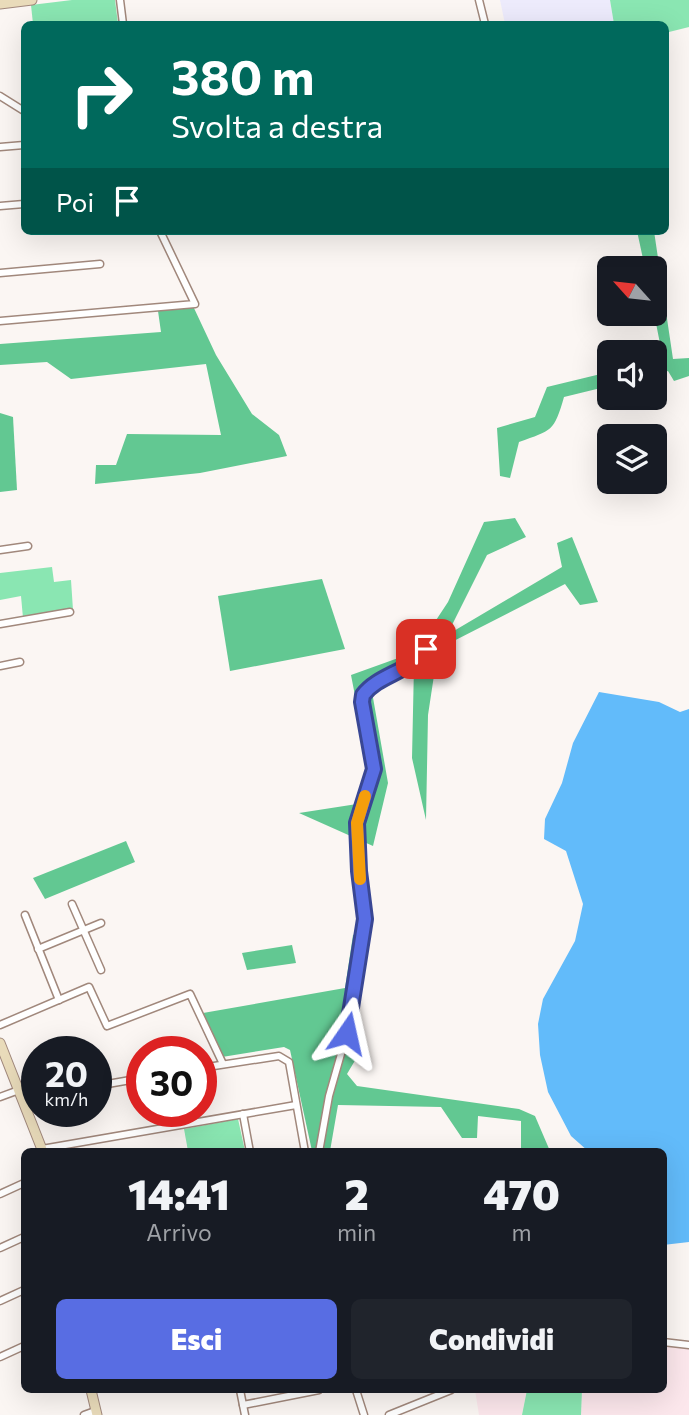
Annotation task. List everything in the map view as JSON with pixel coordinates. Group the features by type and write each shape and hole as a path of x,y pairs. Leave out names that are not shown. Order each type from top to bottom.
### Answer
{"main road":[{"path":"0,4 32,0"},
{"path":"0,1043 21,1095"},
{"path":"34,1127 42,1148"},
{"path":"92,1393 96,1413"}],"street":[{"path":"120,0 123,21"},
{"path":"479,0 484,21"},
{"path":"2,99 21,109"},
{"path":"0,147 21,145"},
{"path":"0,206 21,204"},
{"path":"0,321 195,304 162,235"},
{"path":"0,273 100,264"},
{"path":"0,550 28,546"},
{"path":"0,624 70,611"},
{"path":"320,1148 329,1096 347,1033 365,919 357,823 374,769 363,695 376,684 417,661 426,649"},
{"path":"0,666 20,662"},
{"path":"72,904 101,970"},
{"path":"24,915 58,1000"},
{"path":"38,949 101,923"},
{"path":"0,1025 89,987 107,1026 190,993 223,1064"},
{"path":"217,1065 279,1056 289,1062 304,1148"},
{"path":"0,1097 21,1095"},
{"path":"54,1148 296,1105"},
{"path":"243,1114 249,1148"},
{"path":"0,1194 21,1184"},
{"path":"0,1248 21,1238"},
{"path":"0,1301 21,1291"},
{"path":"667,1342 689,1345"},
{"path":"0,1357 21,1347"},
{"path":"241,1393 245,1415"},
{"path":"243,1405 304,1393"},
{"path":"357,1393 364,1415"},
{"path":"389,1415 444,1393"},
{"path":"84,1415 96,1413"}],"shaded area":[{"path":"500,0 610,0 614,21 504,21"},
{"path":"667,1345 689,1348 689,1415 581,1415 582,1393 667,1393"},
{"path":"475,1393 526,1393 522,1415 479,1415"}],"green space":[{"path":"72,0 115,0 118,21 33,21 31,5"},
{"path":"610,0 689,0 689,27 669,32 669,21 614,21"},
{"path":"638,235 655,235 658,256 642,256"},
{"path":"193,306 216,355 252,414 279,435 287,456 200,473 95,484 96,465 116,465 127,434 221,435 206,364 71,379 47,362 0,365 0,344 161,332 158,311"},
{"path":"667,319 673,359 689,358 689,376 674,381 667,371 667,340 659,340 657,326 667,326"},
{"path":"597,375 597,389 564,397 550,428 519,442 510,478 500,476 497,428 535,417 547,387"},
{"path":"0,413 13,417 17,490 0,492"},
{"path":"515,518 526,537 487,555 447,635 562,567 557,543 572,537 598,602 580,605 565,584 438,649 428,715 426,820 412,758 414,665 372,692 388,783 373,846 299,813 357,804 367,783 369,768 351,675 415,652 448,602 484,522"},
{"path":"52,567 54,582 71,580 73,610 23,618 21,596 0,600 0,573"},
{"path":"322,579 345,649 230,671 218,596"},
{"path":"126,841 135,862 45,899 33,878"},
{"path":"363,931 354,984 354,1006 363,1032 363,1047 347,1074 357,1086 519,1109 535,1116 549,1148 521,1148 521,1121 478,1116 477,1138 462,1138 441,1107 338,1105 331,1148 311,1148 290,1050 284,1047 222,1057 217,1045 217,1036 213,1036 203,1013 345,988 353,935"},
{"path":"292,945 296,963 247,970 242,953"},
{"path":"238,1119 244,1148 187,1148 184,1129 217,1127 217,1123"},
{"path":"526,1393 582,1393 581,1415 522,1415"}],"water":[{"path":"599,692 659,702 680,712 689,709 689,1242 667,1245 667,1148 585,1148 571,1136 548,1092 540,1055 538,1024 543,999 575,941 583,904 566,851 544,839 545,819 562,783 573,743"}],"slow traffic":[{"path":"360,879 357,823 365,796"}],"route":[{"path":"347,1033 365,919 357,823 374,769 363,695 368,689 417,661 426,649"}]}
